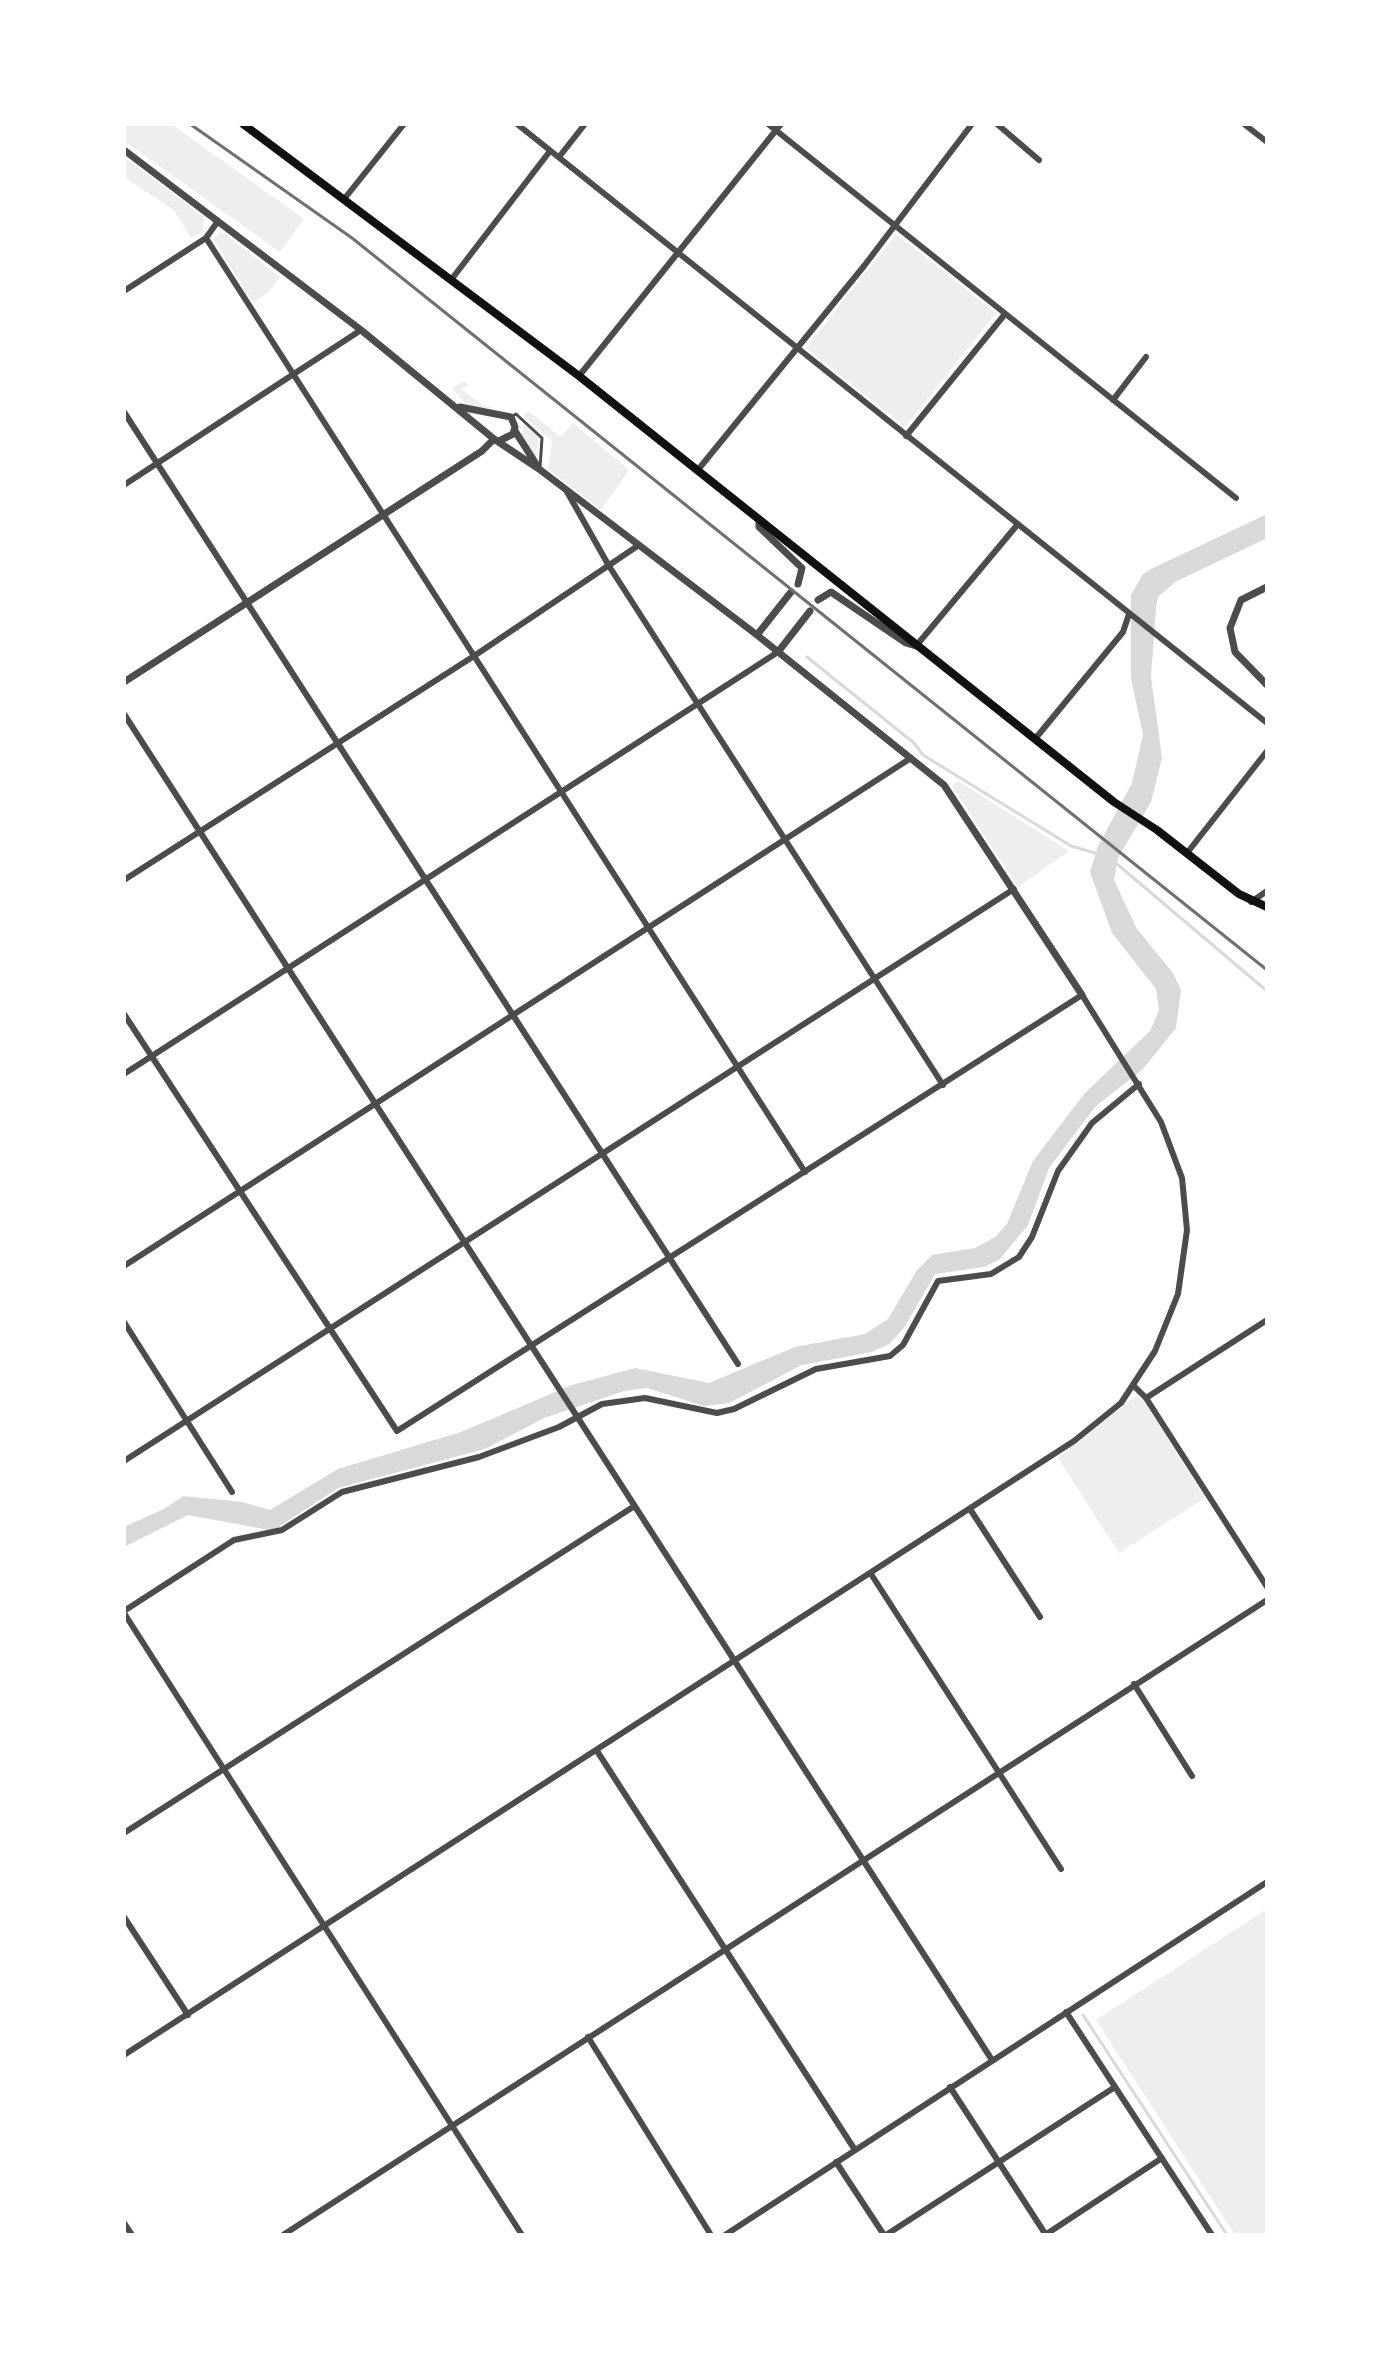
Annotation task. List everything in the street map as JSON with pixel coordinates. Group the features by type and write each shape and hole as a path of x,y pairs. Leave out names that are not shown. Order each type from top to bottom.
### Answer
{"main road":[{"path":"243,124 579,376 1114,802 1254,902 1267,906"}],"street":[{"path":"345,198 404,124"},
{"path":"517,124 1267,723"},
{"path":"559,157 585,124"},
{"path":"768,124 778,127 895,227 1236,498"},
{"path":"697,471 895,227 972,124"},
{"path":"997,124 1039,160"},
{"path":"1244,124 1267,142"},
{"path":"579,376 778,127"},
{"path":"124,150 361,330 494,438 757,635 951,793 1138,1081 1161,1122 1182,1178 1187,1230 1183,1270 1173,1311 1134,1386 1112,1411 1074,1441 735,1663 124,2055"},
{"path":"451,280 550,151"},
{"path":"124,291 206,238 218,221"},
{"path":"206,238 805,1172"},
{"path":"906,436 1005,314"},
{"path":"124,485 361,330"},
{"path":"1113,400 1146,357"},
{"path":"458,406 511,417 515,430 539,469"},
{"path":"124,412 738,1364"},
{"path":"494,414 488,422 494,438"},
{"path":"124,682 482,451 494,438 510,438 515,430"},
{"path":"566,490 609,566 943,1085"},
{"path":"759,519 759,527 802,568 798,584"},
{"path":"818,600 831,592 906,643 916,646 1018,524"},
{"path":"124,880 474,656 639,545"},
{"path":"1267,587 1241,600 1230,628 1235,652 1267,685"},
{"path":"757,635 791,592"},
{"path":"124,1074 778,652 810,611"},
{"path":"1035,739 1123,632 1129,614"},
{"path":"124,714 992,2060"},
{"path":"1187,853 1267,751"},
{"path":"124,1266 652,929 911,758"},
{"path":"124,1461 1014,889"},
{"path":"1254,902 1267,891"},
{"path":"124,1014 328,1330 397,1431 533,1348 1082,995"},
{"path":"522,2235 323,1928 124,1612 240,1537 273,1534 342,1492 479,1457 559,1427 575,1414 602,1404 645,1398 704,1413 717,1413 734,1409 816,1369 882,1358 897,1352 938,1281 991,1274 1019,1257 1032,1237 1051,1183 1066,1160 1109,1105 1138,1081"},
{"path":"1146,1398 1267,1320"},
{"path":"124,1322 232,1492"},
{"path":"1134,1386 1146,1398 1267,1587"},
{"path":"124,1833 633,1507"},
{"path":"970,1509 1040,1617"},
{"path":"871,1574 1061,1869"},
{"path":"283,2235 1267,1600"},
{"path":"1134,1684 1192,1776"},
{"path":"597,1751 855,2150"},
{"path":"725,2235 1267,1882"},
{"path":"124,1917 188,2015"},
{"path":"1066,2012 1209,2234"},
{"path":"588,2037 711,2235"},
{"path":"950,2087 1045,2235 1162,2158"},
{"path":"836,2162 885,2235 1115,2087"},
{"path":"124,2223 132,2235"}],"lane":[{"path":"511,417 516,414 542,438 539,469"}],"shaded area":[{"path":"124,124 171,124 304,219 280,252 124,141"},
{"path":"124,157 204,217 203,232 191,238 174,210 124,177"},
{"path":"222,232 280,277 268,293 253,302 213,239"},
{"path":"896,234 996,313 905,427 806,348"},
{"path":"464,381 469,385 461,389 484,406 499,409 467,406 452,388"},
{"path":"528,411 561,437 573,423 629,470 601,510 548,469 552,441 523,416"},
{"path":"524,424 539,436 536,459 521,437"},
{"path":"1267,514 1267,538 1175,582 1158,597 1156,608 1151,677 1162,758 1151,802 1118,858 1114,880 1137,929 1173,973 1181,990 1176,1028 1143,1069 1095,1107 1049,1168 1028,1225 1000,1259 984,1267 935,1274 904,1328 889,1344 872,1352 802,1365 729,1403 704,1406 647,1388 624,1391 544,1418 485,1449 338,1488 277,1528 269,1530 188,1515 124,1547 124,1527 164,1509 183,1496 242,1502 270,1510 338,1469 461,1432 572,1385 635,1368 709,1383 795,1347 865,1334 888,1319 917,1270 932,1255 975,1248 995,1237 1007,1224 1033,1161 1084,1094 1150,1031 1159,1011 1156,989 1112,933 1090,872 1098,846 1132,783 1143,735 1131,678 1131,595 1143,574 1151,569"},
{"path":"958,781 1069,851 1018,887 952,786"},
{"path":"1136,1396 1144,1401 1205,1498 1119,1553 1058,1458"},
{"path":"1267,1909 1267,2235 1235,2235 1096,2020"}],"waterway":[{"path":"807,657 914,743 923,755 1071,846 1095,853"},
{"path":"1117,864 1267,991"},
{"path":"1083,2015 1227,2235"}],"railway":[{"path":"190,124 352,238 1267,970"}]}
